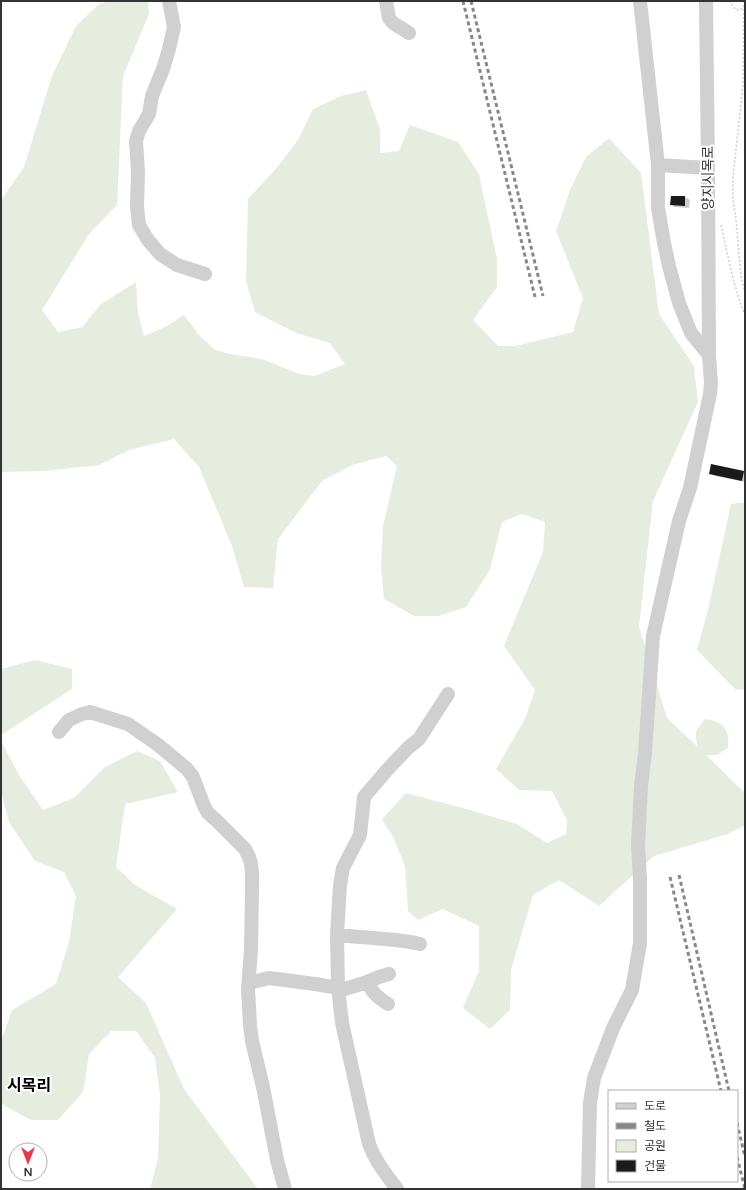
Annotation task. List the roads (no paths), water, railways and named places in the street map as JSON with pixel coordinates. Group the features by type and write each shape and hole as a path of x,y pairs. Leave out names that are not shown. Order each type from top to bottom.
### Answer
{"street":[{"path":"169,1 174,27 169,49 164,70 152,96 149,114 139,131 136,141 137,207 139,225 148,240 160,254 177,265 205,274"},
{"path":"386,1 389,18 393,23 409,33"},
{"path":"640,1 658,165 658,208 669,266 679,303 691,334 709,355"},
{"name":"양지시목로","path":"588,1189 590,1103 594,1078 613,1028 632,990 640,943 640,879 638,845 640,786 645,753 653,636 679,521 690,488 710,394 706,1"},
{"path":"658,165 708,168"},
{"path":"397,1189 373,1156 369,1144 342,1023 338,987 340,884 343,868 360,835 364,797 387,770 419,739 448,694"},
{"path":"59,732 69,720 90,712 128,724 157,744 187,769 193,777 208,813 245,849 251,864 252,897 248,989 250,1025 277,1160 285,1189"},
{"path":"338,935 403,940 420,944"},
{"path":"249,983 269,978 345,989 389,974"},
{"path":"367,982 377,997 388,1004"}],"railway":[{"path":"463,1 535,297"},
{"path":"471,1 543,296"},
{"path":"679,875 729,1090"},
{"path":"670,877 721,1090"},
{"path":"738,1127 745,1157"},
{"path":"738,1161 745,1189"}],"district":[{"name":"시목리","path":"29,1086"}]}
